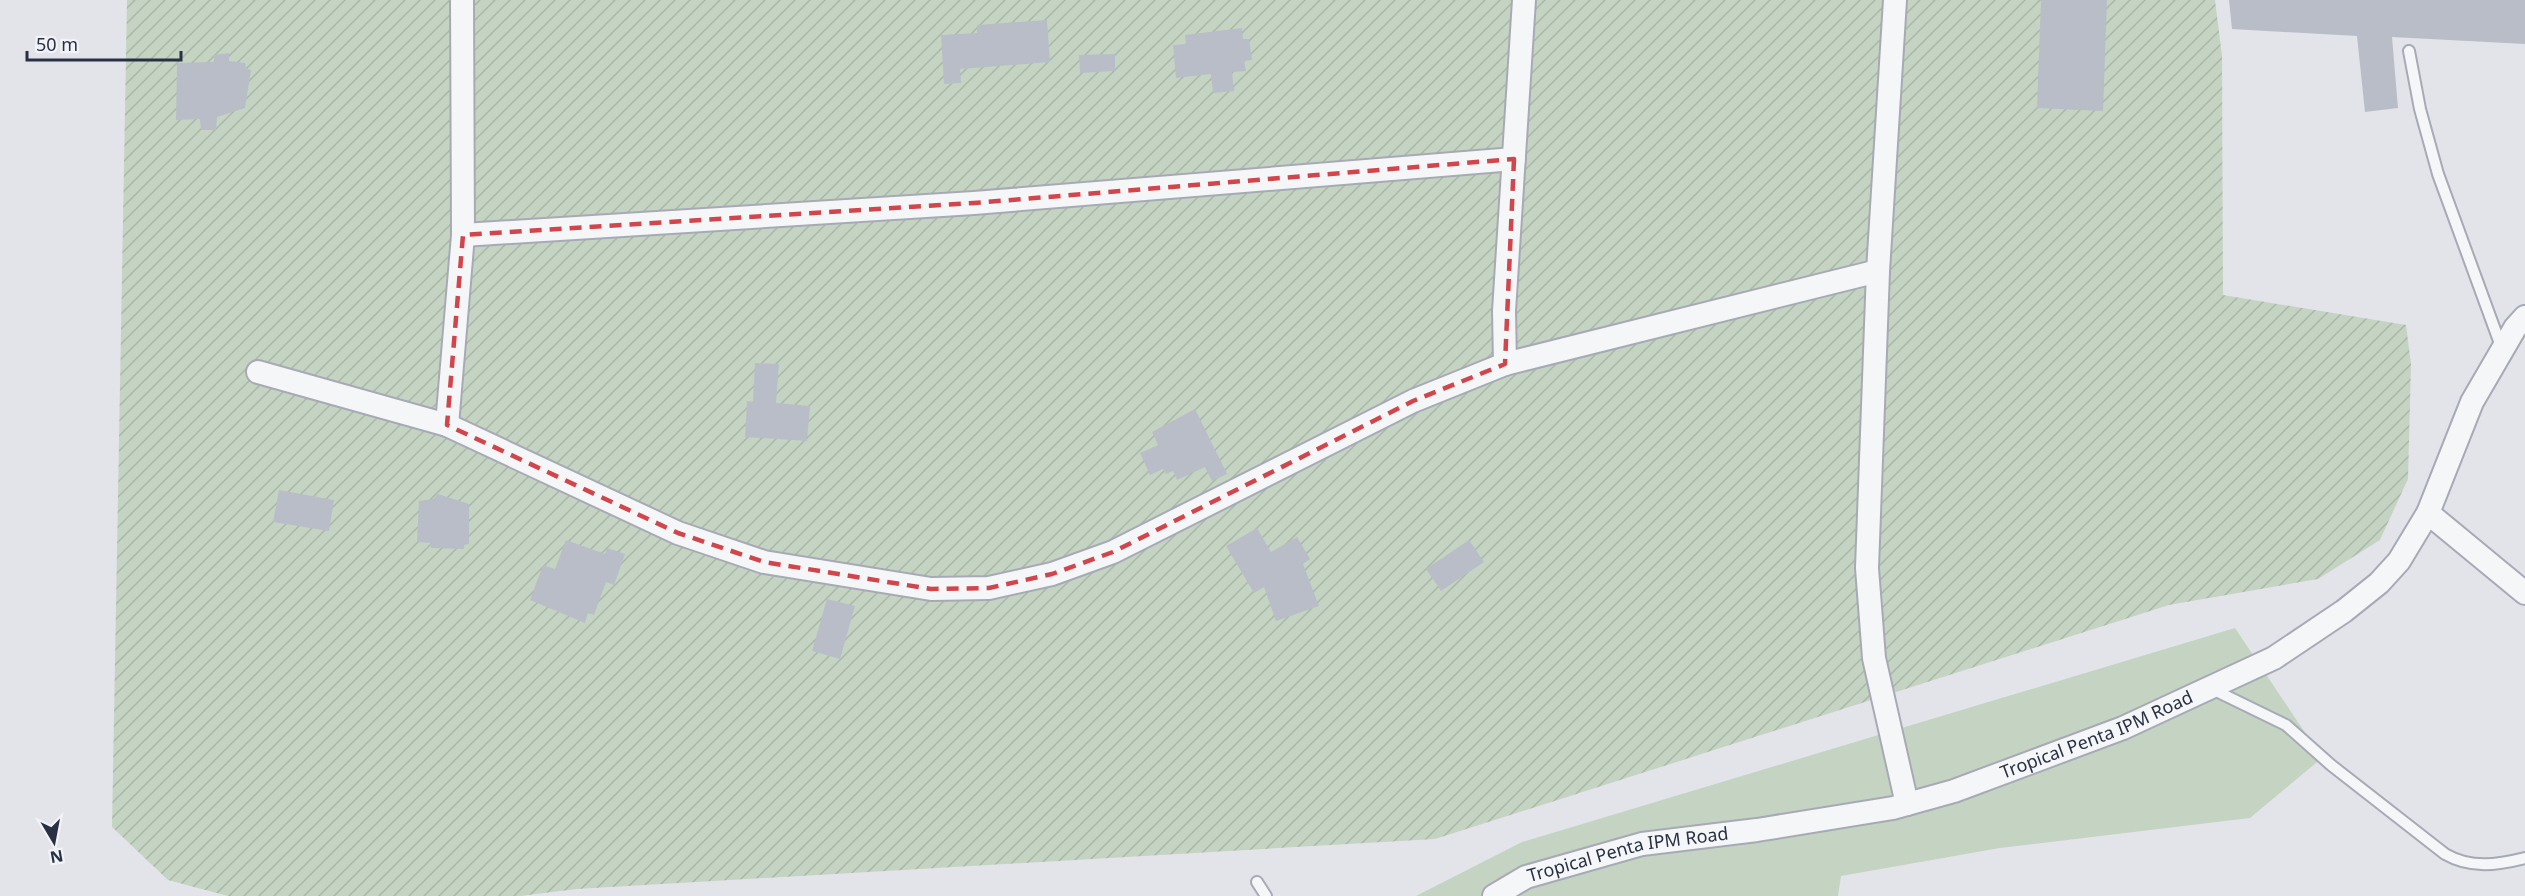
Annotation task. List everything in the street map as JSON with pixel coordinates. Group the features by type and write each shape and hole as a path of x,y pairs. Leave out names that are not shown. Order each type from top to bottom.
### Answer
{"street":[{"path":"447,425 463,235 462,0"},
{"path":"1505,364 1504,311 1524,0"},
{"path":"1895,0 1878,271 1867,579 1874,658 1907,804"},
{"path":"463,235 974,203 1514,159"},
{"path":"258,372 447,425 678,533 764,562 931,589 989,588 1052,574 1113,552 1413,401 1505,364 1878,271"},
{"name":"Tropical Penta IPM Road","path":"1494,896 1526,877 1642,844 1757,830 1907,804 1954,791 2123,728 2274,657 2344,611 2379,583 2399,561 2428,513 2472,402 2515,328 2525,317"},
{"path":"2428,513 2525,593"}],"lane":[{"path":"2409,51 2420,109 2438,174 2502,350"},
{"path":"2209,688 2286,724 2331,765 2457,861 2482,864 2503,863 2525,858"},
{"path":"1257,882 1266,896"}],"highlighted area":[{"path":"1514,159 1505,364 1413,401 1113,552 1052,574 989,588 931,589 764,562 678,533 447,425 463,235 974,203"}],"green space":[{"path":"127,0 2215,0 2222,56 2223,295 2406,325 2411,364 2408,479 2380,540 2318,579 2169,605 1435,839 577,889 520,896 228,896 168,880 112,827"},
{"path":"2235,628 2322,758 2250,818 2000,848 1841,876 1838,896 1416,896 1522,842"}],"building":[{"path":"2041,0 2107,0 2103,111 2037,108"},
{"path":"2229,0 2525,0 2525,44 2392,37 2398,108 2365,112 2357,36 2232,29"},
{"path":"1047,20 1050,62 960,69 961,83 944,84 941,35 977,33 977,25"},
{"path":"1242,28 1243,39 1249,39 1252,60 1244,61 1246,71 1232,72 1234,91 1213,93 1211,74 1176,78 1173,45 1186,44 1185,35"},
{"path":"229,53 229,61 245,63 246,68 251,70 245,108 217,117 216,130 201,130 200,119 176,120 177,63 214,62 214,55"},
{"path":"1115,54 1115,71 1080,73 1079,55"},
{"path":"755,363 779,364 776,403 810,406 807,441 745,437 747,401 753,402"},
{"path":"1195,409 1227,474 1212,481 1205,467 1177,480 1173,471 1166,474 1163,469 1150,475 1140,453 1158,445 1152,432"},
{"path":"279,490 334,500 329,531 273,522"},
{"path":"438,494 469,504 469,544 464,545 464,549 431,548 430,543 417,542 419,501 433,499"},
{"path":"1257,528 1271,552 1297,537 1310,559 1303,564 1319,606 1276,621 1264,587 1254,593 1226,546"},
{"path":"566,540 605,554 607,548 625,554 614,585 606,582 594,615 588,613 585,623 530,600 543,565 555,569"},
{"path":"1469,540 1484,562 1441,591 1426,569"},
{"path":"827,599 855,606 840,659 812,651"}]}
